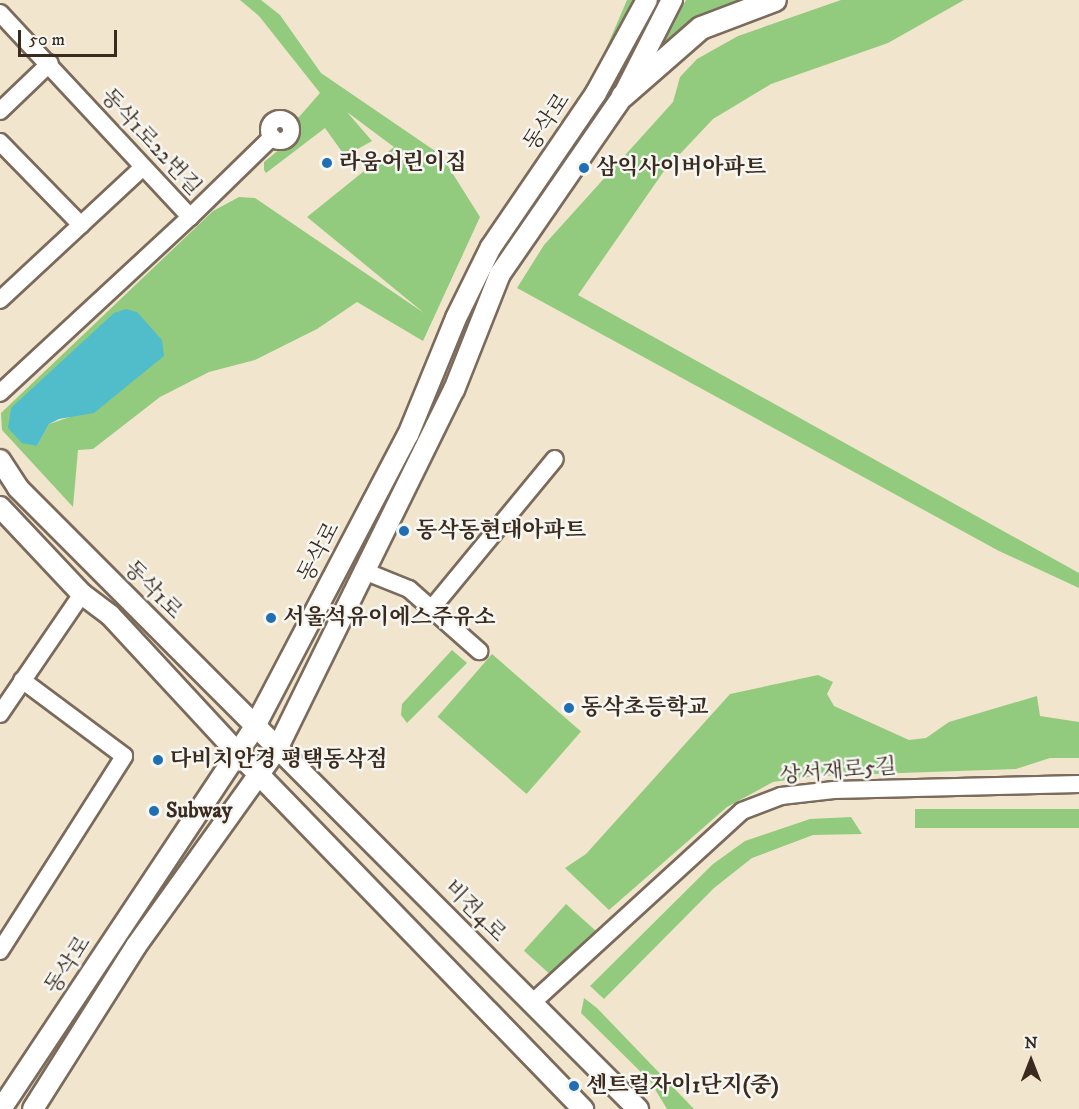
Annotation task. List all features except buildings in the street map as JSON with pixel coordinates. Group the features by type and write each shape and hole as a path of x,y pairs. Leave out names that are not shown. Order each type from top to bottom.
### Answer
{"highway":[{"path":"623,96 701,28 776,0"}],"main road":[{"name":"동삭로","path":"1,1109 236,751 255,726 408,435 456,318 491,247 596,93 647,0"},
{"path":"33,1109 136,946 277,749 454,390 500,274 623,96 672,0"},
{"name":"동삭1로","path":"0,460 18,488 277,749"},
{"path":"0,507 82,594 110,615 258,775 584,1109"},
{"name":"비전4로","path":"277,749 638,1109"}],"street":[{"name":"동삭1로22번길","path":"0,13 50,63 142,168 190,217 0,393"},
{"path":"0,111 50,63"},
{"path":"190,217 272,137"},
{"path":"0,142 81,225"},
{"path":"0,300 142,168"},
{"path":"432,608 555,459"},
{"path":"364,571 409,589 479,651"},
{"path":"0,714 82,594"},
{"path":"0,951 124,756 22,680"},
{"name":"상서재로5길","path":"533,1002 692,855 742,811 752,807 781,796 834,790 1079,784"}],"green space":[{"path":"240,0 261,0 280,15 321,73 441,155 480,217 423,341 357,302 317,329 255,360 209,372 160,397 93,449 78,450 73,507 2,430 1,413 213,211 239,197 255,198 424,313 307,217 394,147 347,112 372,141 345,156 325,128 266,173 264,170 264,162 292,139 292,122 285,115 299,117 320,93 259,16","holes":["11,408 70,417 49,424 37,446"]},
{"path":"627,0 641,0 603,73 596,72"},
{"path":"686,0 748,0 662,47"},
{"path":"841,0 964,0 888,43 771,84 713,119 664,171 578,295 1079,573 1079,588 999,551 517,288 544,245 673,102 680,77 697,59 738,36"},
{"path":"452,650 467,663 407,723 401,715 402,704"},
{"path":"492,654 581,731 527,794 438,717"},
{"path":"818,675 833,682 827,694 834,706 909,740 926,738 949,722 1037,696 1040,716 1079,722 1079,758 1050,758 1016,769 816,776 773,782 727,807 609,910 565,868 586,854 730,694"},
{"path":"915,809 1079,809 1079,828 915,828"},
{"path":"851,817 862,834 813,835 752,858 714,888 604,999 590,986 713,864 745,841 810,819"},
{"path":"566,904 600,935 558,982 524,951"},
{"path":"584,998 597,1008 694,1109 667,1109 650,1081 581,1013"}],"water":[{"path":"126,309 137,312 162,340 164,356 94,413 59,419 49,424 37,446 22,443 8,428 11,408 114,313"}],"place":[{"name":"라움어린이집","path":"327,163"},
{"name":"삼익사이버아파트","path":"584,168"},
{"name":"동삭동현대아파트","path":"404,531"},
{"name":"서울석유이에스주유소","path":"271,618"},
{"name":"동삭초등학교","path":"569,708"},
{"name":"다비치안경 평택동삭점","path":"158,760"},
{"name":"Subway","path":"154,811"},
{"name":"센트럴자이1단지(중)","path":"574,1086"}]}
